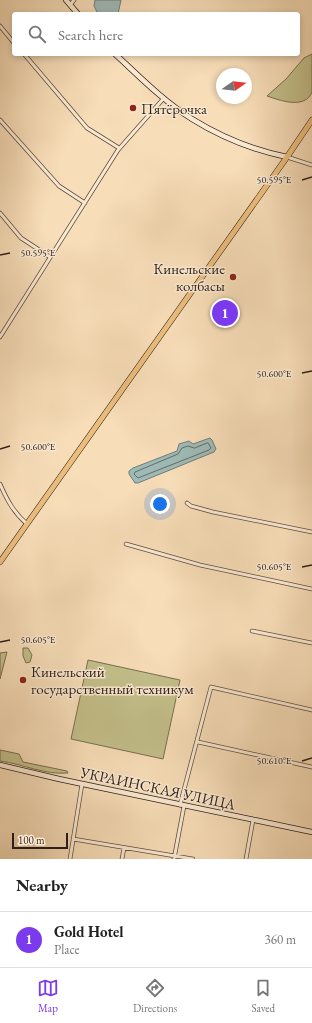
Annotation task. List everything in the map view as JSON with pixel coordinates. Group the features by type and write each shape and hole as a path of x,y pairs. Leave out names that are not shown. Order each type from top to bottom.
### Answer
{"main road":[{"path":"66,0 76,12"},
{"path":"117,56 164,98 191,118 231,140 263,152 287,157"},
{"path":"0,562 312,120"},
{"name":"УКРАИНСКАЯ УЛИЦА","path":"0,765 82,784 312,832"}],"street":[{"path":"70,5 74,0"},
{"path":"0,26 12,40"},
{"path":"26,56 87,128 119,148"},
{"path":"0,337 119,148 164,98"},
{"path":"0,120 59,186 85,202"},
{"path":"287,157 312,165"},
{"path":"0,213 20,238 50,258"},
{"path":"0,484 8,502 18,516 27,524"},
{"path":"187,503 191,506 213,512 312,532"},
{"path":"126,544 194,564 312,588"},
{"path":"252,631 312,643"},
{"path":"175,857 182,805 211,687 312,710"},
{"path":"198,742 312,767"},
{"path":"70,859 82,784"},
{"path":"246,859 253,820"},
{"path":"73,839 193,859"},
{"path":"122,859 124,848"}],"shaded area":[{"path":"312,54 312,92 309,98 304,101 291,102 278,100 267,96 286,79 304,58"},
{"path":"23,648 28,648 32,655 30,662 26,663 23,656"},
{"path":"7,652 0,679 0,653"},
{"path":"88,660 180,680 163,759 71,739"},
{"path":"0,750 19,754 23,762 67,771 68,773 42,771 0,761"}],"water":[{"path":"95,0 121,0 118,12 97,12 94,6"},
{"path":"210,438 216,449 214,452 138,483 135,483 129,474 129,471 133,468 177,451 179,444 189,441 193,444"}],"place":[{"name":"Пятёрочка","path":"133,108"},
{"name":"Кинельские колбасы","path":"233,277"},
{"name":"Gold Hotel","path":"225,313"},
{"name":"Кинельский государственный техникум","path":"23,680"}]}
